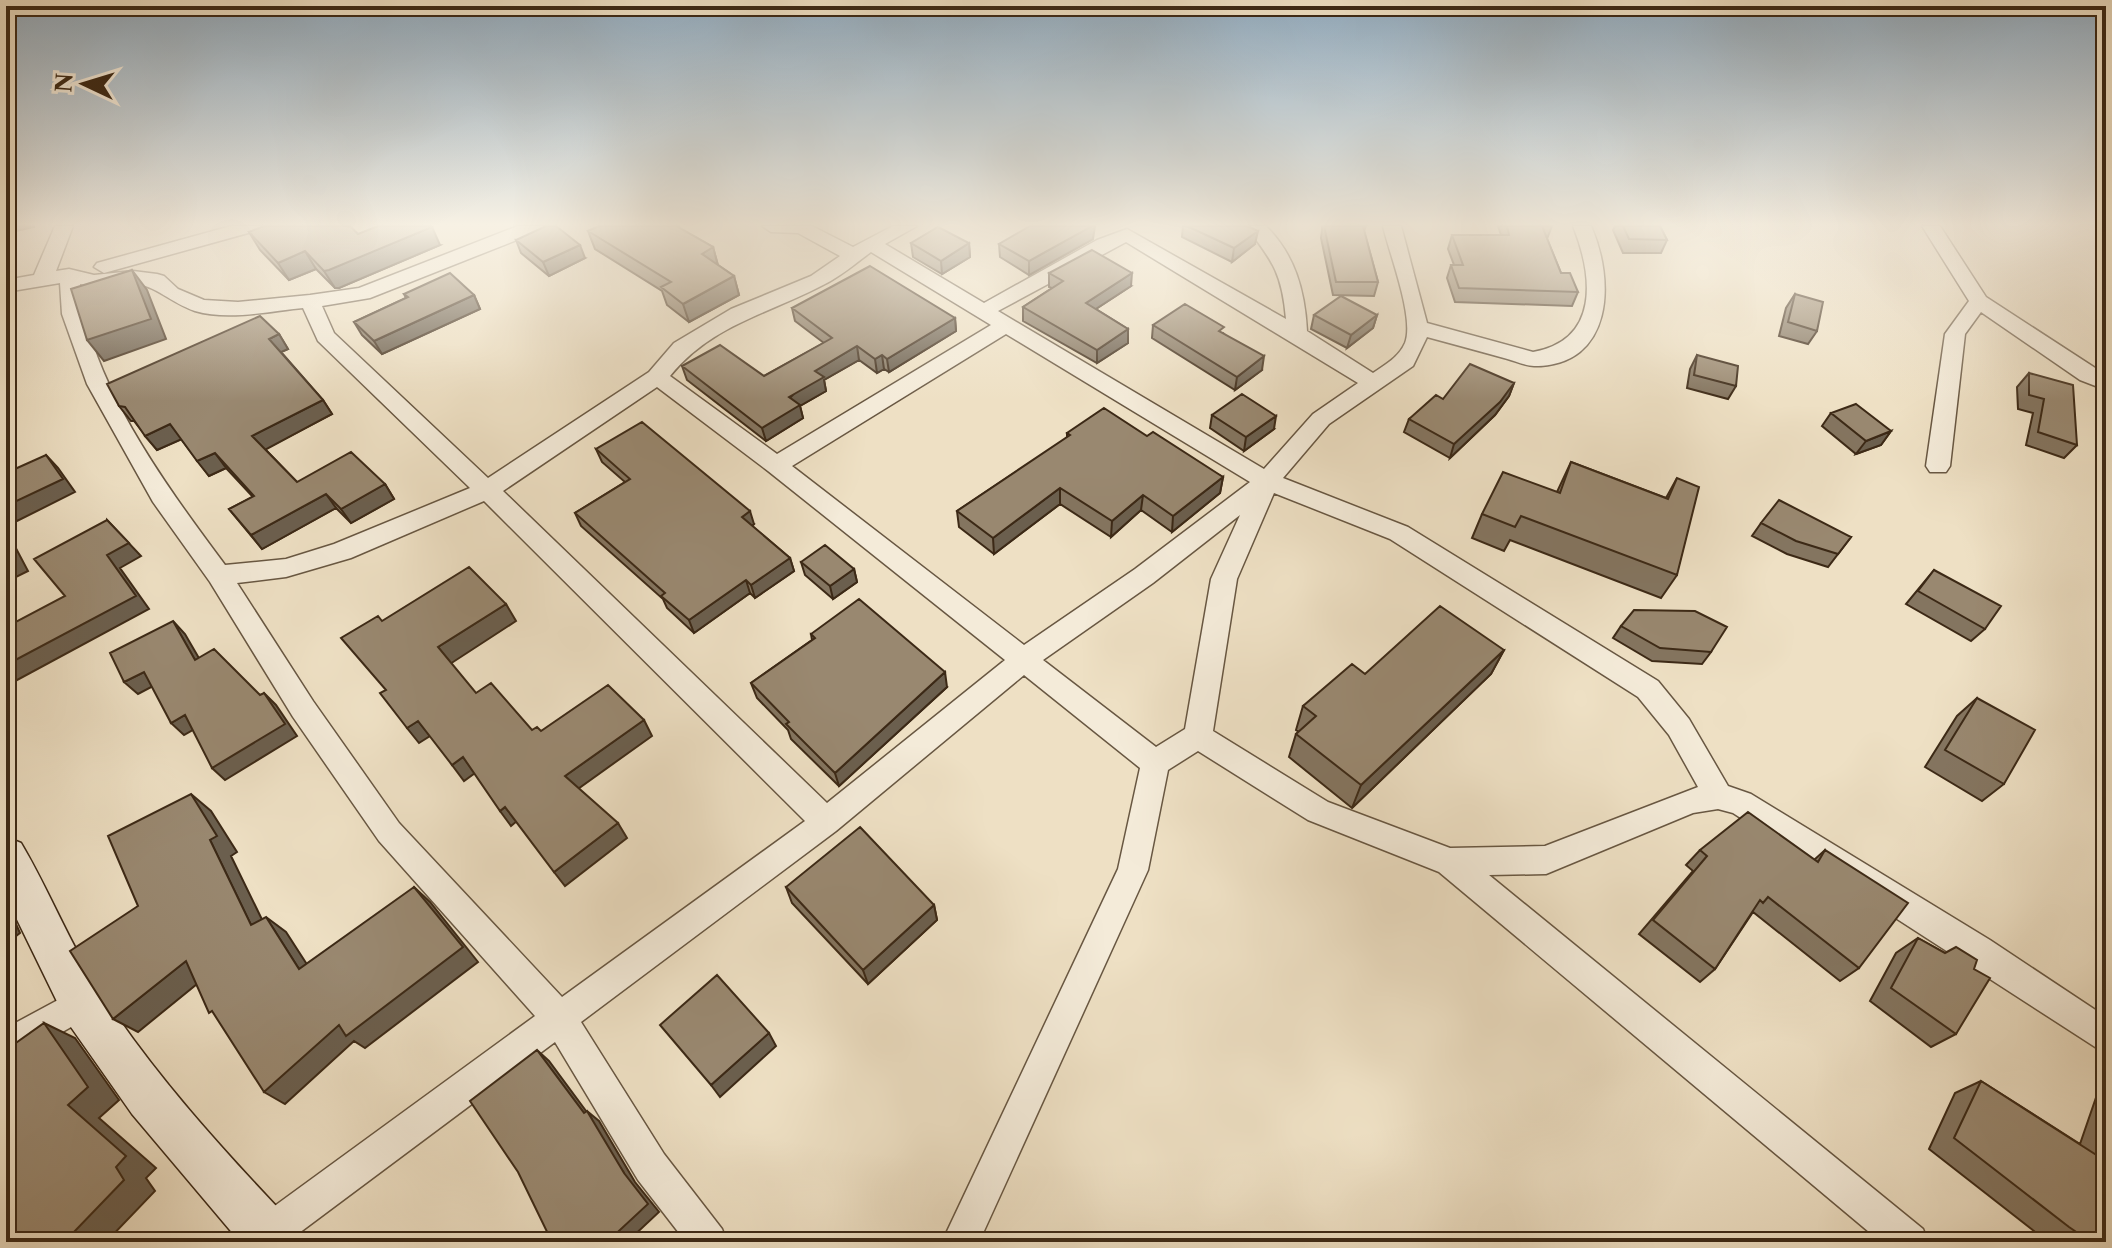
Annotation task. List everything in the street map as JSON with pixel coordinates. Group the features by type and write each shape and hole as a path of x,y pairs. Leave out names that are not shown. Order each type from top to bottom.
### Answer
{"street":[{"path":"59,284 98,384 161,496 219,575 303,709 389,832 559,1018 651,1167 709,1242"},
{"path":"162,284 171,293 201,306 238,308 363,294 388,284"},
{"path":"219,575 286,568 328,555 487,490 657,377 681,348 738,314 808,284"},
{"path":"928,284 982,312 1267,481 1399,533 1648,689 1679,727 1718,796"},
{"path":"982,312 1032,284"},
{"path":"1219,284 1374,383"},
{"path":"1293,284 1297,334"},
{"path":"6,856 82,1003 148,1094 226,1190 271,1238 559,1018 826,822 1023,660 1144,576 1267,481 1321,419 1405,361 1417,340 1417,327 1406,284"},
{"path":"1417,327 1533,359 1550,358 1569,352 1590,329 1597,303 1596,284"},
{"path":"1968,284 1979,301 2088,375 2106,383"},
{"path":"310,301 325,336 826,822"},
{"path":"1938,466 1955,334 1979,301"},
{"path":"776,465 1004,326"},
{"path":"657,377 776,465 1155,763"},
{"path":"960,1242 1133,870 1155,763 1198,736 1224,579 1267,481"},
{"path":"1198,736 1318,811 1450,862 1910,1242"},
{"path":"1450,862 1546,860 1691,801 1718,796 1741,803 1979,951 2106,1037"},
{"path":"6,1047 82,1003"}],"building":[{"path":"86,284 138,284 151,319 87,340 71,289"},
{"path":"425,284 462,284 474,295 374,341 354,322 408,297 404,294"},
{"path":"667,284 719,284 683,304 661,287"},
{"path":"836,284 900,284 955,318 887,359 882,355 875,359 857,346 815,371 824,377 789,397 800,405 762,428 682,366 720,345 764,376 832,338 792,308"},
{"path":"1058,284 1115,284 1086,303 1128,329 1097,350 1023,307"},
{"path":"1458,284 1575,284 1578,292 1459,288"},
{"path":"1795,294 1823,302 1817,331 1788,322"},
{"path":"1341,296 1377,315 1351,335 1314,315"},
{"path":"1185,304 1224,327 1219,331 1264,356 1237,377 1153,325"},
{"path":"260,316 279,334 269,339 323,400 252,436 297,482 351,452 385,484 341,509 326,494 251,535 229,509 254,496 215,453 197,461 170,424 145,436 125,407 119,406 107,384"},
{"path":"1697,355 1738,366 1736,386 1694,375"},
{"path":"1470,364 1514,383 1500,402 1454,444 1409,419 1436,395 1443,399"},
{"path":"2029,373 2073,385 2077,445 2038,432 2044,399 2029,395"},
{"path":"1242,394 1276,416 1246,437 1212,415"},
{"path":"1856,404 1891,431 1866,441 1831,413"},
{"path":"1104,408 1147,436 1153,432 1223,477 1173,516 1143,495 1112,521 1060,488 993,538 957,511 1070,435 1067,433"},
{"path":"642,422 750,511 742,517 790,558 751,585 746,580 689,620 661,596 665,593 575,513 630,479 596,449"},
{"path":"46,455 63,479 6,506 6,473"},
{"path":"1571,462 1668,499 1677,478 1699,487 1677,575 1521,516 1515,527 1482,514 1503,472 1560,493"},
{"path":"1779,500 1851,537 1838,554 1796,541 1761,523"},
{"path":"107,520 129,543 107,555 136,596 6,665 6,627 65,596 34,559"},
{"path":"825,545 854,569 830,586 801,562"},
{"path":"469,567 506,604 438,647 476,693 491,683 532,730 537,727 541,731 608,685 644,720 565,776 618,823 554,872 505,807 500,811 463,757 452,765 418,721 407,728 380,693 386,690 341,638 378,616 382,621"},
{"path":"1934,570 2001,606 1985,629 1918,591"},
{"path":"859,599 945,672 835,773 751,683 815,638 811,634"},
{"path":"1440,606 1504,650 1361,785 1296,734 1316,716 1303,706 1352,664 1365,674"},
{"path":"1634,610 1695,611 1727,627 1711,652 1660,648 1621,626"},
{"path":"173,621 195,660 214,649 260,695 264,693 285,724 212,768 185,715 171,723 144,672 124,682 110,653"},
{"path":"1977,698 2035,730 2004,784 1945,750"},
{"path":"191,794 217,836 210,840 251,925 266,917 299,969 414,887 463,947 346,1036 339,1025 264,1092 212,1011 209,1013 186,961 113,1019 70,951 138,906 108,836"},
{"path":"1748,812 1818,862 1825,850 1908,903 1859,968 1768,897 1763,903 1760,900 1715,969 1653,920 1707,856 1700,850"},
{"path":"860,827 934,905 863,970 786,887"},
{"path":"1918,938 1945,953 1956,947 1977,960 1974,969 1990,978 1956,1034 1891,988"},
{"path":"717,975 769,1033 711,1085 660,1025"},
{"path":"44,1023 88,1087 68,1105 126,1156 116,1167 124,1180 72,1234 80,1242 6,1242 6,1050"},
{"path":"537,1050 584,1113 587,1111 624,1173 648,1204 607,1242 552,1242 518,1172 470,1101"},
{"path":"1981,1081 2098,1156 2106,1142 2106,1242 2091,1242 2069,1227 1954,1138"}]}
